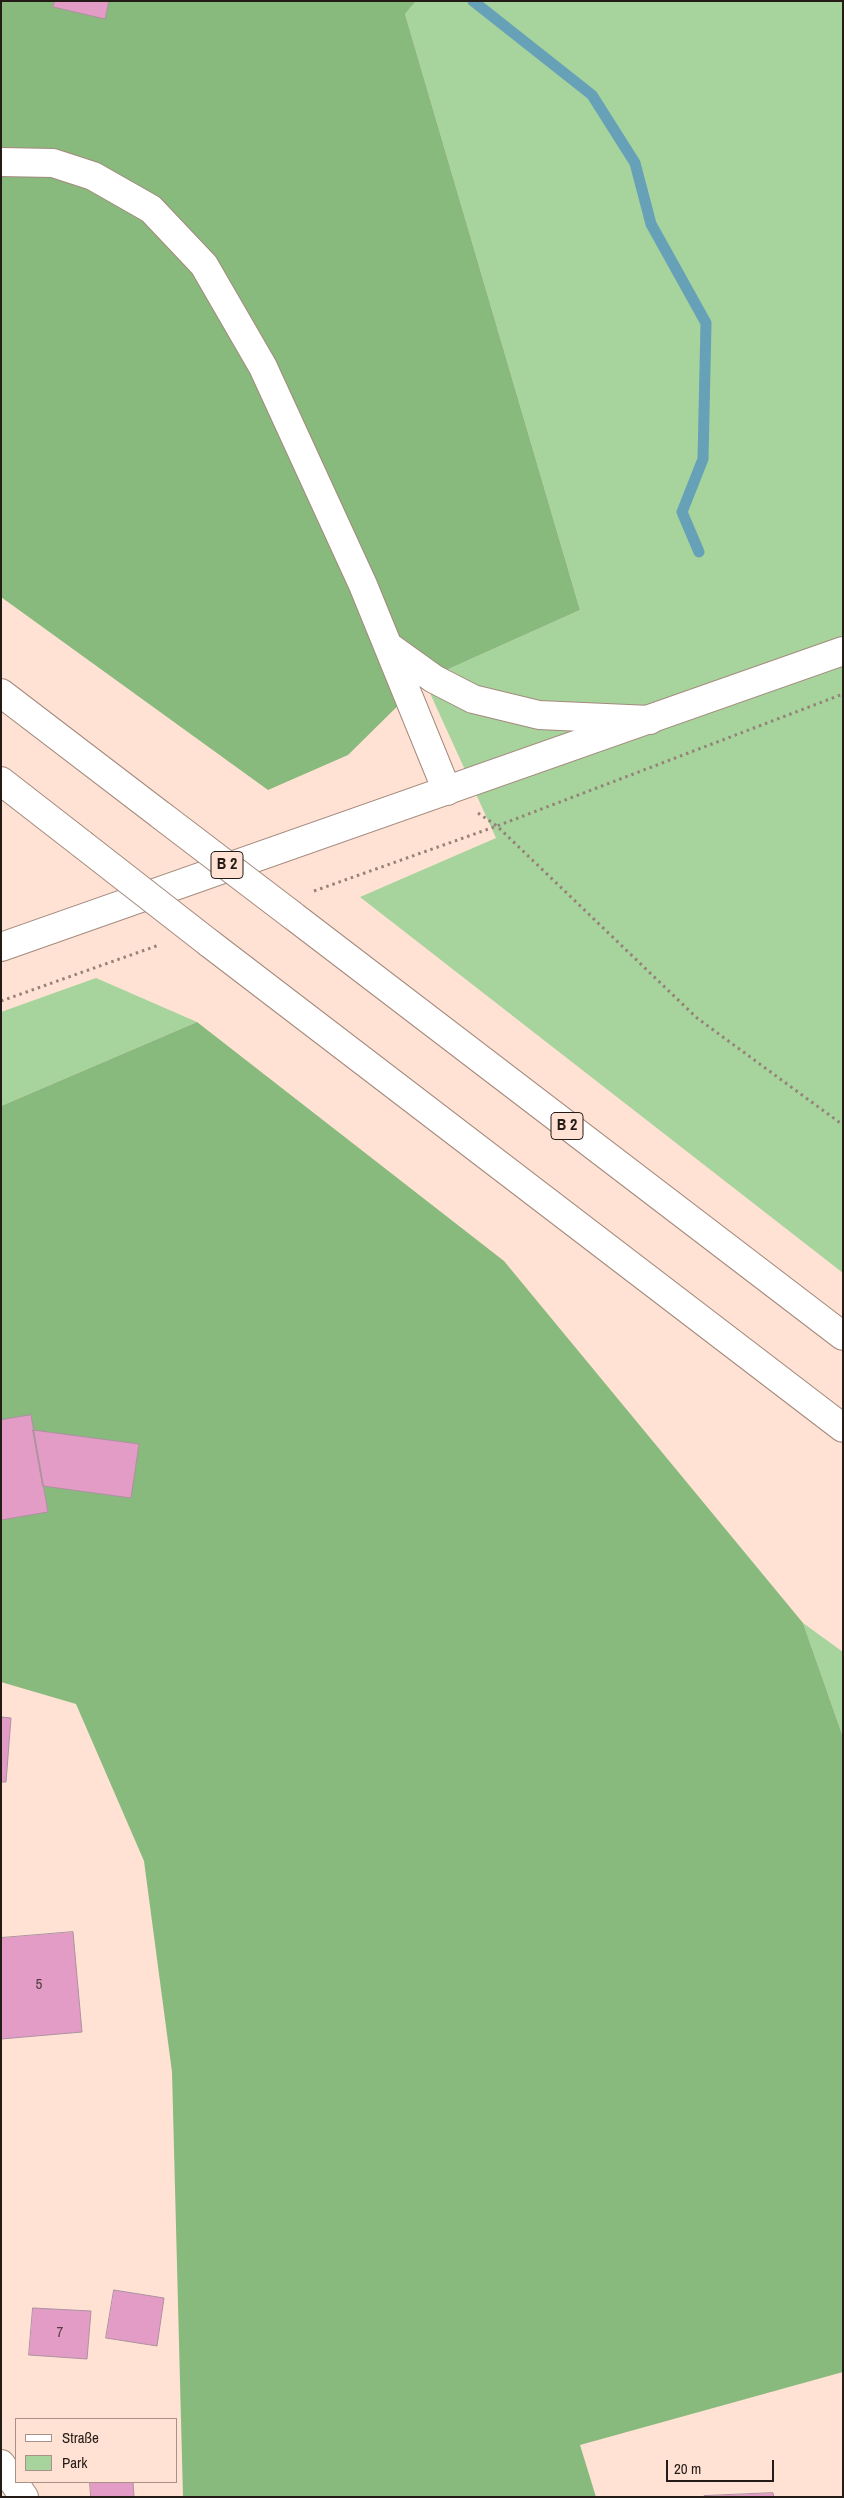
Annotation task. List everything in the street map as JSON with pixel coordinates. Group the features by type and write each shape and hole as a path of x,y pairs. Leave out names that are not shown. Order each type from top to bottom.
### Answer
{"main road":[{"path":"1,162 53,163 93,176 151,208 204,265 263,367 363,585 447,791"},
{"path":"388,646 434,679 473,699 539,715 650,720"},
{"path":"1,947 172,885 447,791 843,651"},
{"path":"1,681 36,721"},
{"name":"B 2","path":"1,693 843,1336"},
{"path":"1,781 209,943 843,1428"},
{"path":"1,2464 24,2497"}],"path":[{"path":"310,892 497,826 843,694"},
{"path":"447,791 497,826 697,1018 843,1125"},
{"path":"1,1002 160,945"}],"green space":[{"path":"1,1 416,1 405,14 580,610 424,680 348,755 268,790 1,597"},
{"path":"416,1 843,1 843,1273 360,897 496,838 424,680 580,610 405,14"},
{"path":"96,978 197,1022 1,1106 1,1012"},
{"path":"197,1022 504,1261 803,1623 843,1737 843,2372 580,2445 596,2497 183,2497 172,2072 144,1861 76,1704 1,1682 1,1106"},
{"path":"803,1623 843,1652 843,1737"}],"building":[{"path":"55,1 109,1 105,19 53,7"},
{"path":"31,1415 48,1512 1,1520 1,1420"},
{"path":"33,1430 139,1444 131,1498 43,1486"},
{"path":"1,1717 11,1718 6,1782 1,1782"},
{"path":"73,1932 82,2032 1,2039 1,1938"},
{"path":"114,2290 164,2298 157,2346 106,2338"},
{"path":"33,2308 91,2311 87,2359 29,2355"},
{"path":"90,2483 133,2483 134,2497 91,2497"},
{"path":"773,2493 774,2497 704,2497 704,2496"}],"waterway":[{"path":"473,1 592,95 635,163 651,224 706,323 703,459 682,512 699,552"}]}
